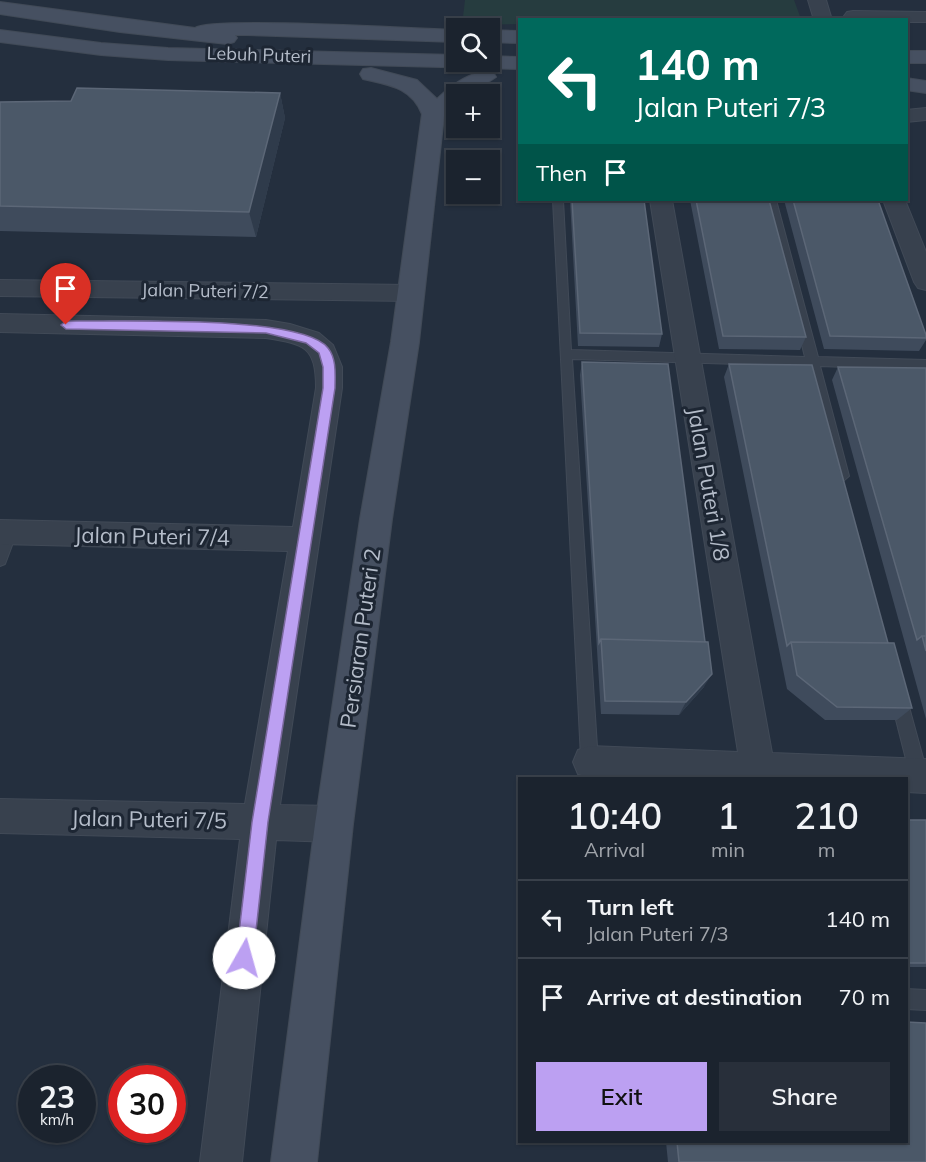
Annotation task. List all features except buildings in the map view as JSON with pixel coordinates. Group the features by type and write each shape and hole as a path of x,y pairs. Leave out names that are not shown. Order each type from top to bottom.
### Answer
{"main road":[{"name":"Lebuh Puteri","path":"0,8 120,26 184,31 250,40 518,63"},
{"path":"184,31 246,29 446,36"},
{"name":"Lebuh Puteri","path":"0,36 101,49 168,54 434,55 446,52"},
{"path":"500,36 518,37"},
{"path":"908,39 926,39"},
{"path":"500,50 518,51"},
{"path":"168,54 237,65 371,74 518,78"},
{"path":"908,57 926,57"},
{"path":"908,70 926,70"},
{"path":"371,74 406,82 425,93 433,114 453,95 485,77"},
{"path":"908,86 926,87"},
{"name":"Persiaran Puteri 2","path":"294,1162 334,824 410,293 433,114"}],"street":[{"path":"817,0 822,18"},
{"path":"850,13 926,17"},
{"path":"908,116 926,114"},
{"name":"Jalan Puteri 1/8","path":"661,201 758,769"},
{"path":"894,201 926,282"},
{"name":"Jalan Puteri 7/2","path":"0,288 410,293"},
{"path":"0,323 266,329 310,339 324,351 329,367 329,388 260,822 221,1162"},
{"name":"Jalan Puteri 7/4","path":"5,532 304,539"},
{"path":"591,770 758,769 922,776"},
{"name":"Jalan Puteri 7/5","path":"0,816 334,824"}],"lane":[{"path":"558,201 565,354 591,770"},
{"path":"771,201 845,488"},
{"path":"565,354 926,365"},
{"path":"0,560 5,532"},
{"path":"895,683 922,776"},
{"path":"908,999 926,1000"}],"green space":[{"path":"465,0 794,0 801,18 518,18 518,24 500,24 500,18 463,18"}],"route":[{"path":"66,325 266,329 310,339 324,351 329,367 329,388 260,822 244,958"}]}
